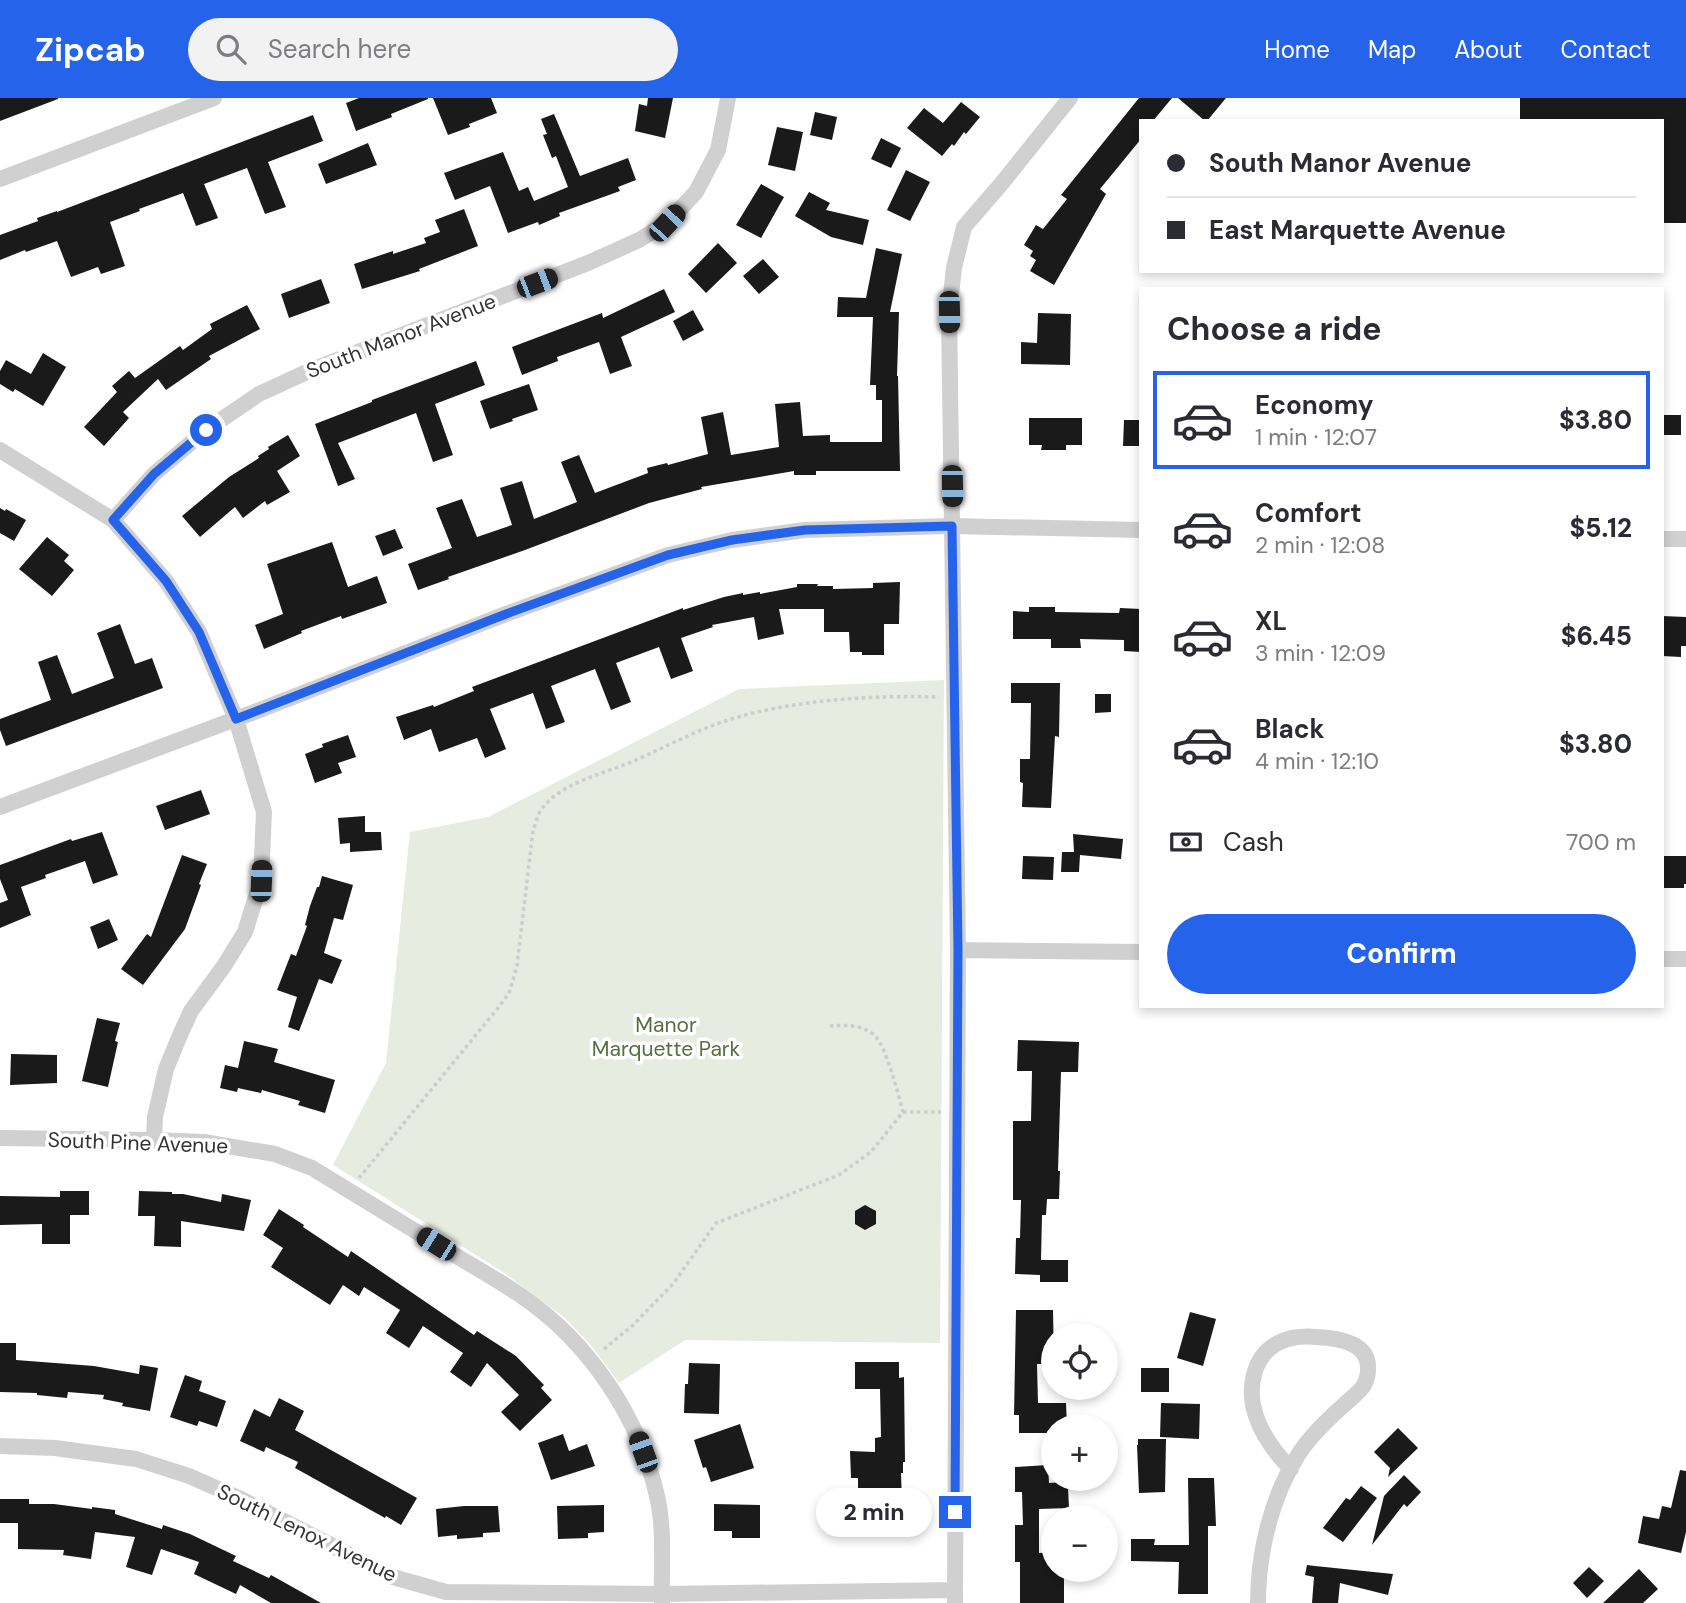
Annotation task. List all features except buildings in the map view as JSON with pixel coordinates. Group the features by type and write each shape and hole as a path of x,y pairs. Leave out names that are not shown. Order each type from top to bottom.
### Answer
{"street":[{"path":"0,179 214,98"},
{"name":"South Manor Avenue","path":"113,520 154,474 206,430 259,394 309,371 588,263 639,240 667,223 696,192 718,150 728,98"},
{"path":"955,1596 958,950 949,312 954,268 964,227 1070,98"},
{"path":"0,450 113,520 166,581 199,632 236,719 264,812 261,881 245,932 191,1011 180,1035 166,1069 155,1117 154,1140"},
{"path":"0,807 668,555 732,540 805,530 952,526 1139,530"},
{"path":"1664,539 1686,539"},
{"path":"958,950 1139,952"},
{"path":"1664,959 1686,959"},
{"name":"South Pine Avenue","path":"0,1138 204,1142 275,1154 312,1168 522,1296 561,1329 588,1358 622,1405 638,1436 658,1498 662,1599"},
{"path":"1258,1603 1264,1541 1282,1487 1291,1469 1298,1454 1365,1383 1368,1366 1366,1356 1359,1347 1348,1341 1313,1337 1290,1338 1277,1343 1263,1356 1253,1374 1251,1393 1255,1415 1273,1450 1291,1469"},
{"name":"South Lenox Avenue","path":"0,1446 55,1448 136,1459 189,1476 241,1499 393,1577 446,1592 662,1599 955,1596"}],"path":[{"path":"350,1191 364,1170 509,993 517,965 533,830 541,811 559,792 720,723 765,710 886,697 955,697"},
{"path":"829,1026 853,1025 874,1034 890,1064 903,1112"},
{"path":"903,1112 957,1112"},
{"path":"599,1352 632,1326 673,1284 716,1223 839,1175 871,1152 903,1112"}],"green space":[{"name":"Manor Marquette Park","path":"944,680 940,1343 685,1340 619,1383 590,1344 565,1318 503,1272 333,1165 386,1063 410,832 488,817 739,689"}],"route":[{"path":"206,430 154,474 113,520 166,581 199,632 236,719 506,614 668,555 732,540 805,530 952,526 958,950 955,1512"}]}
